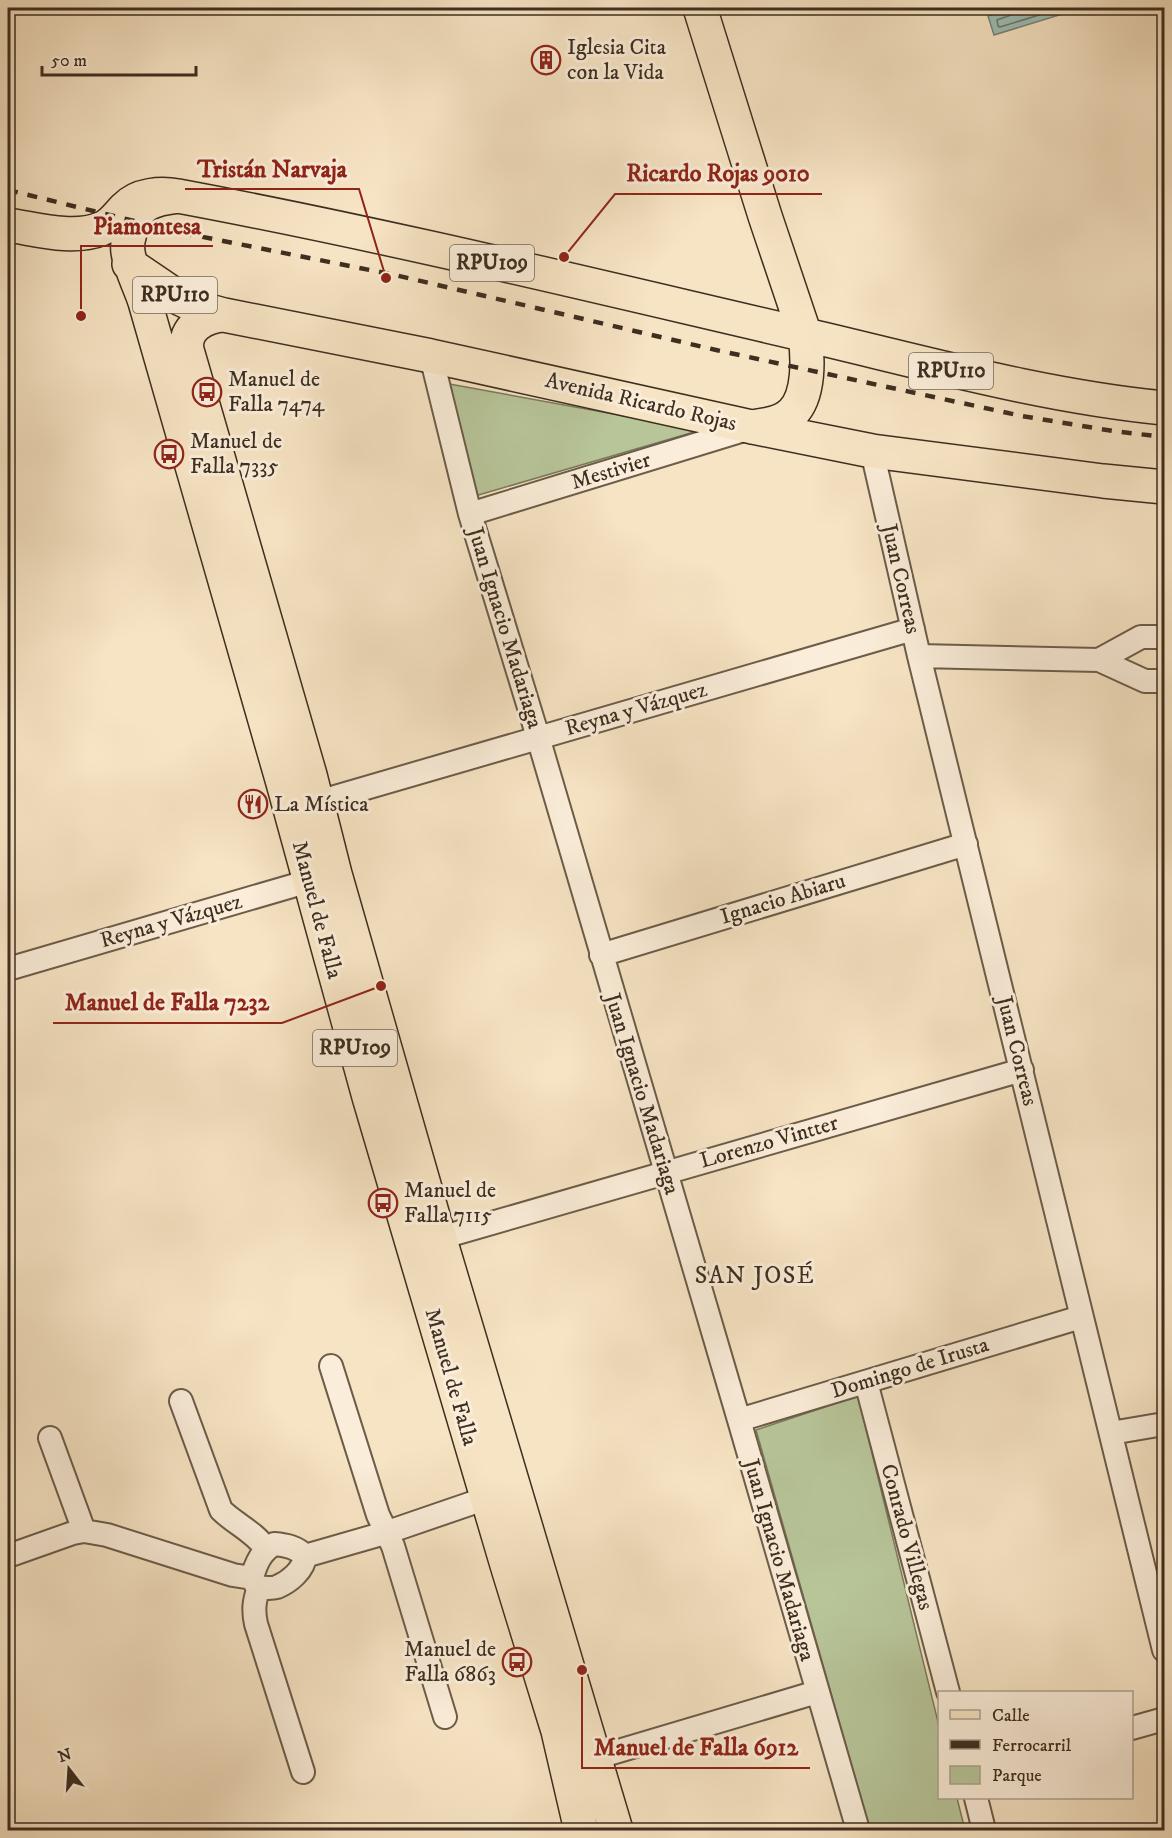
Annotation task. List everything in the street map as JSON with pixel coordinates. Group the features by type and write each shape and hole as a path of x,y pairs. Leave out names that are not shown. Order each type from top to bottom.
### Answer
{"main road":[{"path":"700,8 804,335 808,360 805,382 798,405 793,412 767,424 752,427"},
{"name":"Avenida Ricardo Rojas","path":"8,225 54,232 85,233 110,225 132,202 156,195 178,196 413,245 930,366 1099,400 1164,408"},
{"name":"Avenida Ricardo Rojas","path":"132,266 128,245 130,230 136,215 144,205 150,202 178,196"},
{"name":"Avenida Ricardo Rojas","path":"54,232 91,245 132,266 179,298 202,309 224,315 431,356 752,427 872,451 1164,487"},
{"name":"Manuel de Falla","path":"132,266 303,806"},
{"name":"Manuel de Falla","path":"224,315 208,318 193,327 186,343 187,350 303,806 426,1242 598,1768 616,1830"},
{"name":"Manuel de Falla","path":"426,1242 487,1498 558,1731 581,1830"},
{"path":"598,1768 603,1830"}],"street":[{"name":"Juan Ignacio Madariaga","path":"431,356 470,514 538,737 858,1830"},
{"name":"Mestivier","path":"470,514 752,427"},
{"name":"Juan Correas","path":"872,451 919,656 1082,1317 1160,1612 1164,1650"},
{"name":"Reyna y Vázquez","path":"303,806 913,629"},
{"path":"1099,660 1141,637 1164,637"},
{"path":"919,656 1099,660 1145,681 1164,681"},
{"name":"Ignacio Abiaru","path":"601,955 966,844"},
{"name":"Reyna y Vázquez","path":"8,969 322,877"},
{"name":"Lorenzo Vintter","path":"426,1242 1022,1070"},
{"name":"Domingo de Irusta","path":"739,1420 1082,1317"},
{"path":"331,1366 378,1515 393,1546 445,1717"},
{"name":"Conrado Villegas","path":"866,1382 948,1691"},
{"path":"182,1401 221,1510 260,1539 266,1549"},
{"path":"1111,1433 1164,1424"},
{"path":"50,1438 84,1531"},
{"path":"303,1772 256,1624 255,1583 258,1561 266,1549 274,1544 281,1545 292,1548 304,1556 385,1533 487,1498"},
{"path":"8,1556 84,1531 107,1535 255,1583 276,1587 299,1570 304,1563 304,1556"},
{"path":"598,1768 817,1692"},
{"path":"1133,1727 1164,1719"},
{"path":"976,1799 984,1830"}],"green space":[{"path":"444,383 701,430 475,496"},
{"path":"858,1396 938,1722 938,1799 957,1799 965,1830 870,1830 756,1430"}],"water":[{"path":"1016,8 1068,8 1069,12 994,35 988,16"}],"railway":[{"path":"8,190 183,233 395,275 716,350 1022,416 1164,437"}],"place":[{"name":"Iglesia Cita con la Vida","path":"546,60"},
{"name":"Ricardo Rojas 9010","path":"564,257"},
{"name":"Tristán Narvaja","path":"386,278"},
{"name":"Piamontesa","path":"81,316"},
{"name":"Manuel de Falla 7474","path":"207,392"},
{"name":"Manuel de Falla 7335","path":"169,454"},
{"name":"La Mística","path":"253,804"},
{"name":"Manuel de Falla 7232","path":"381,986"},
{"name":"Manuel de Falla 7115","path":"383,1203"},
{"name":"Manuel de Falla 6863","path":"517,1662"},
{"name":"Manuel de Falla 6912","path":"582,1670"}],"district":[{"name":"SAN JOSÉ","path":"755,1276"}]}
